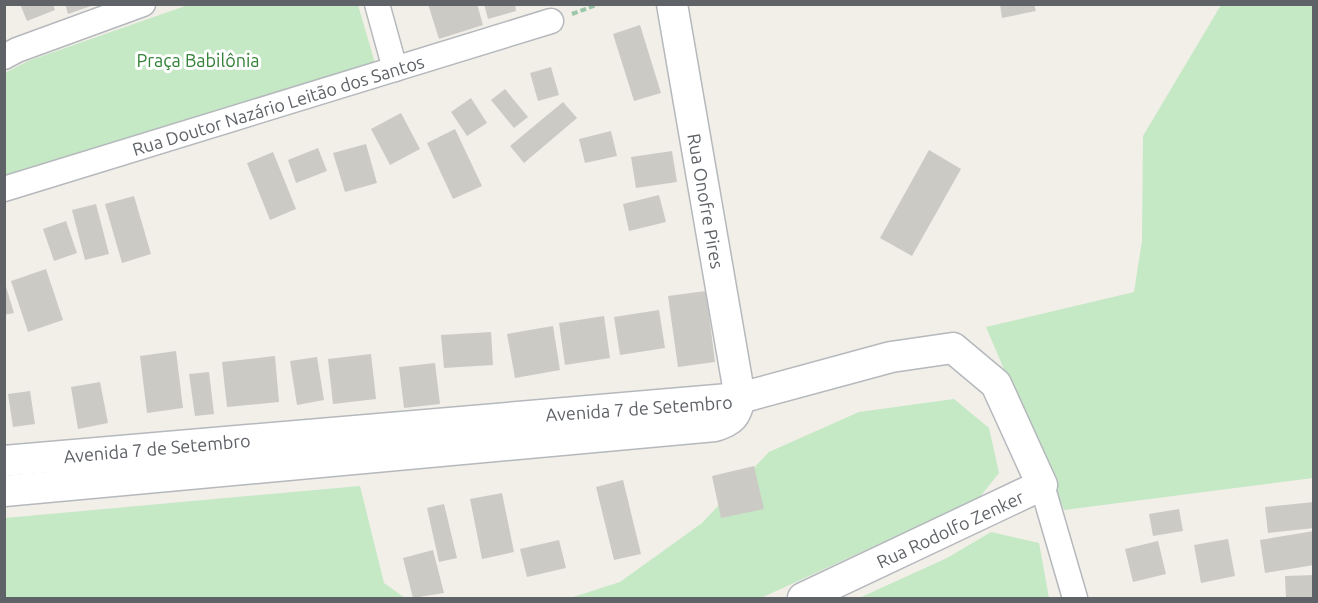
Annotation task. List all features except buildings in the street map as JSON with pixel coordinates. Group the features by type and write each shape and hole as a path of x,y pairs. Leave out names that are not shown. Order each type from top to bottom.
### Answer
{"street":[{"path":"4,57 17,50 143,4"},
{"path":"376,4 395,69"},
{"name":"Rua Onofre Pires","path":"672,4 740,398"},
{"name":"Rua Doutor Nazário Leitão dos Santos","path":"4,189 551,21"},
{"name":"Rua Rodolfo Zenker","path":"740,398 891,357 952,348 996,384 1042,485 803,598"},
{"name":"Avenida 7 de Setembro","path":"4,491 229,456 498,432 740,398"},
{"name":"Avenida 7 de Setembro","path":"4,461 229,456"},
{"path":"1042,485 1075,598"}],"green space":[{"name":"Praça Babilônia","path":"188,5 358,5 375,63 5,180 5,73 28,61"},
{"path":"1221,5 1313,5 1313,478 1064,510 986,327 1134,292 1142,241 1143,136"},
{"path":"954,399 989,428 999,473 979,498 761,598 570,598 620,582 702,523 769,452 859,412"},
{"path":"360,486 384,583 405,598 5,598 5,518"},
{"path":"991,532 1039,543 1049,598 859,598 947,558"}]}
